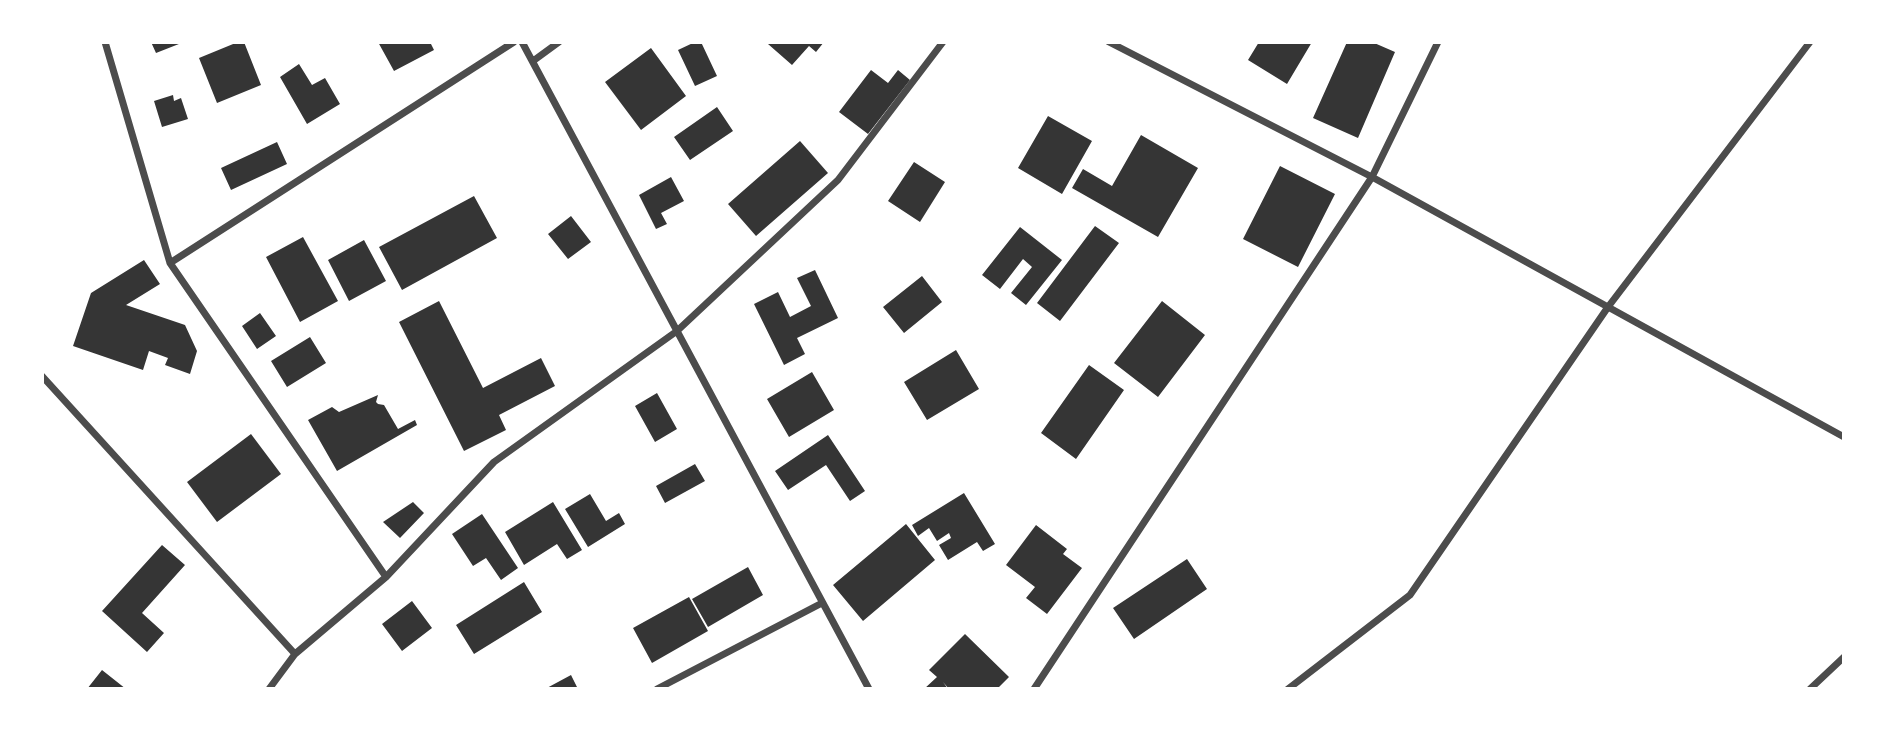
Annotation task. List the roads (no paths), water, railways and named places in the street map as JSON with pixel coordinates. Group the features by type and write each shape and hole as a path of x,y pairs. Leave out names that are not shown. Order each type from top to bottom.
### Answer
{"street":[{"path":"105,42 170,263 386,577"},
{"path":"170,263 514,42"},
{"path":"522,42 869,689"},
{"path":"533,61 559,42"},
{"path":"269,689 295,654 386,577 494,462 677,331 838,180 943,42"},
{"path":"1109,42 1372,177 1844,437"},
{"path":"1034,689 1372,177 1438,42"},
{"path":"1288,689 1410,595 1608,307 1810,42"},
{"path":"42,376 295,654"},
{"path":"657,689 822,603"},
{"path":"1810,689 1844,657"}]}
